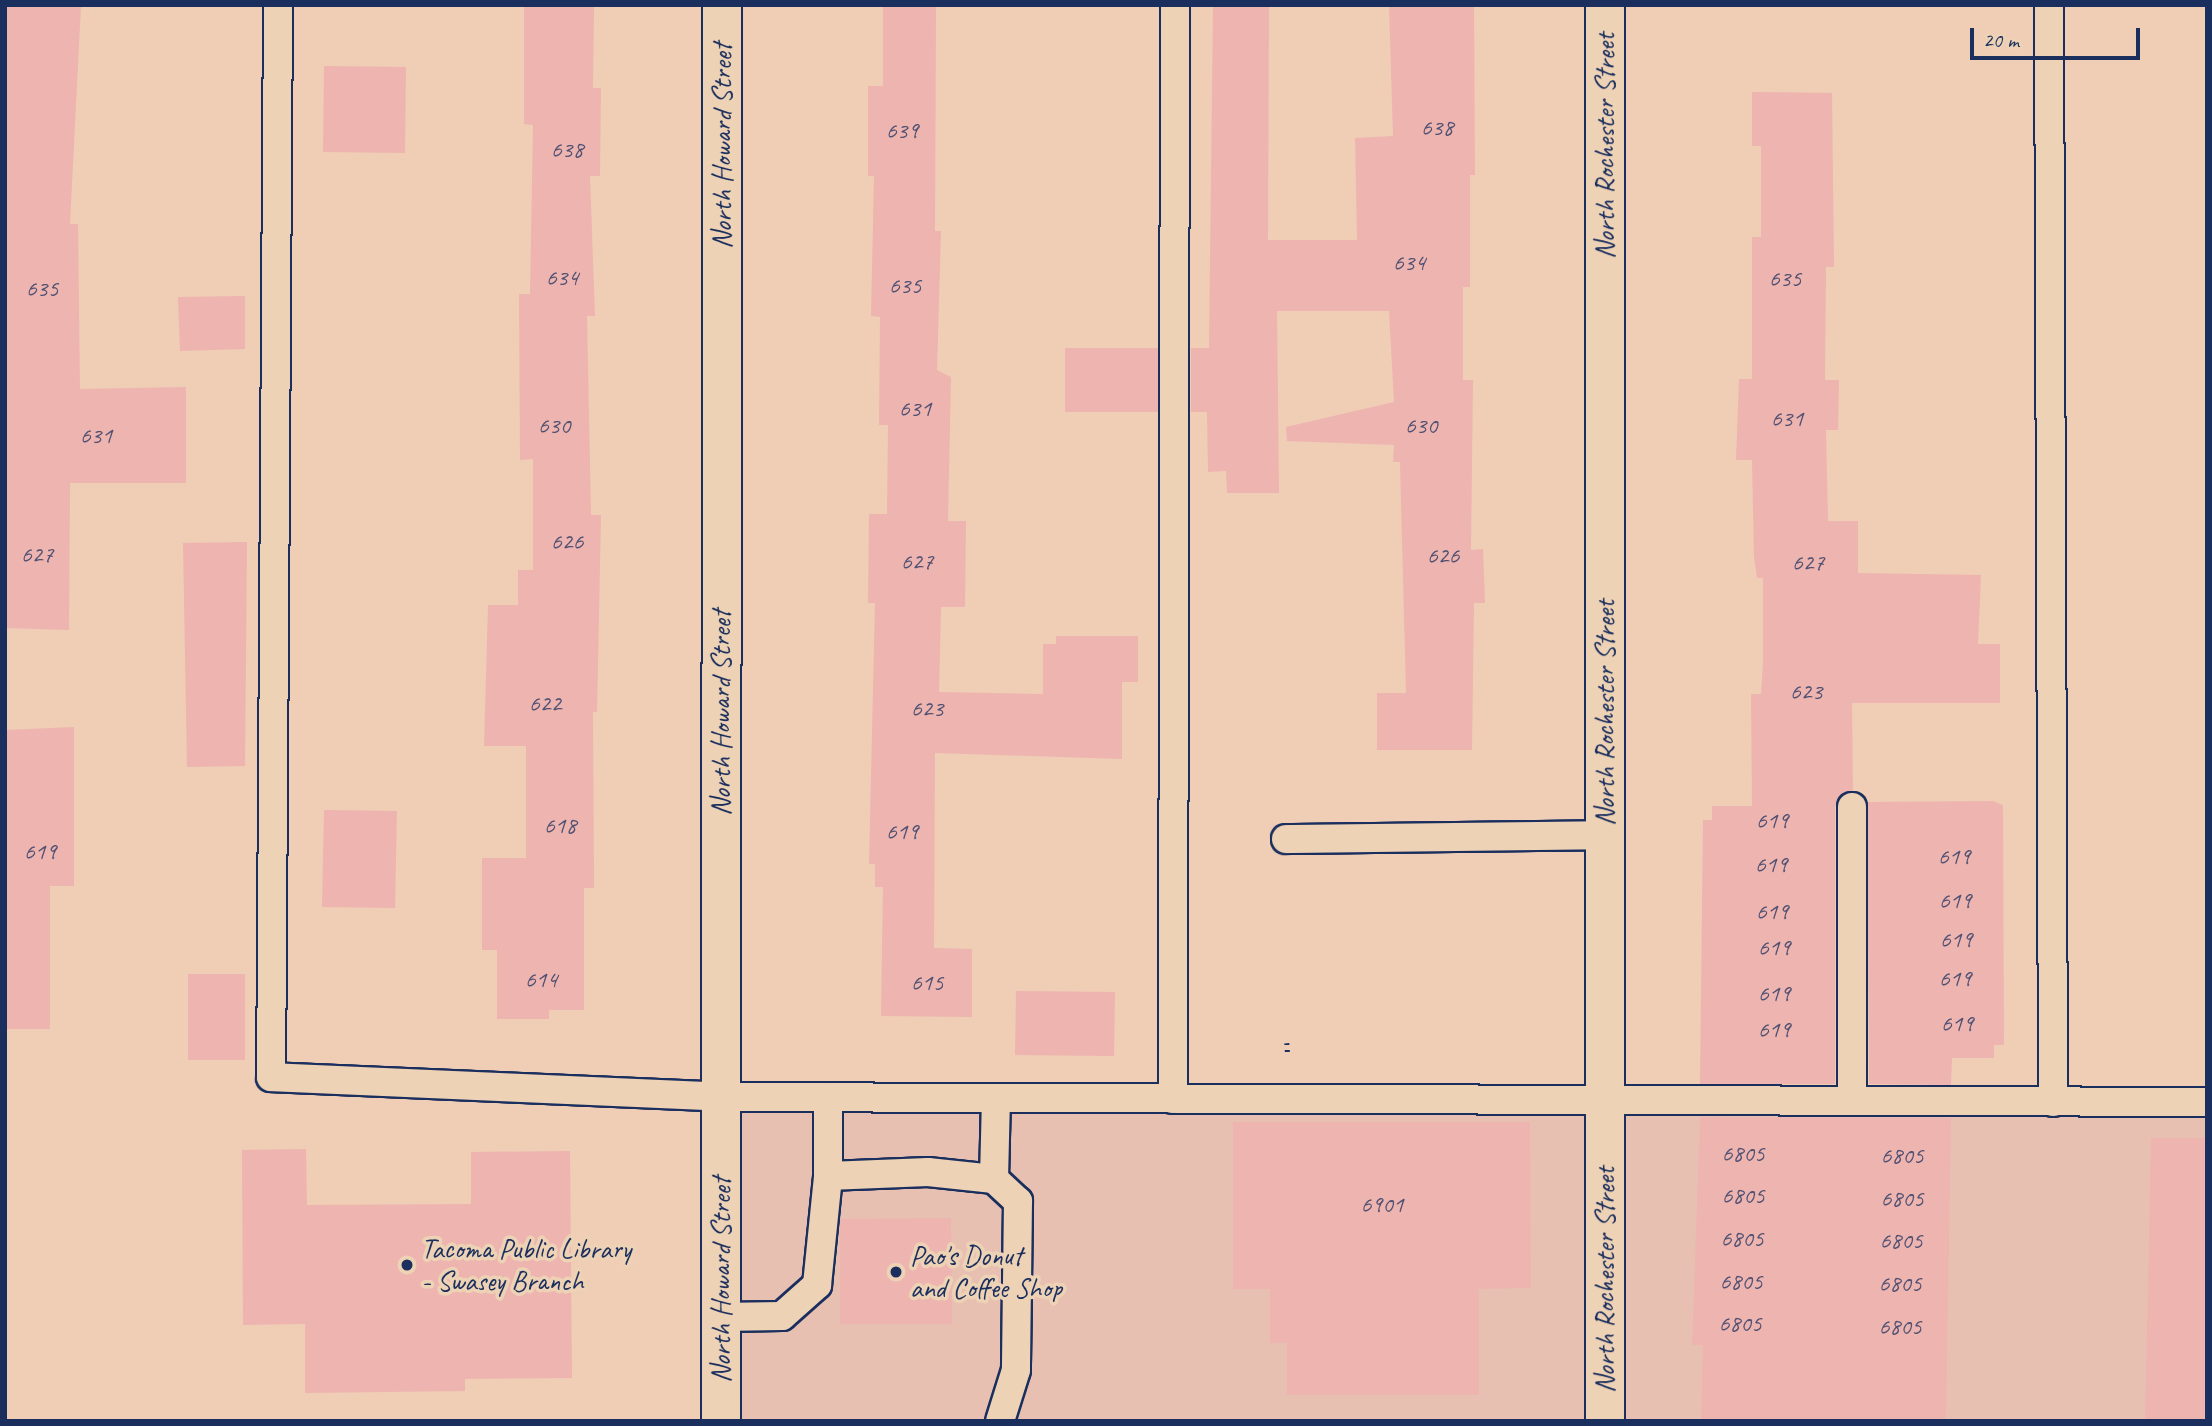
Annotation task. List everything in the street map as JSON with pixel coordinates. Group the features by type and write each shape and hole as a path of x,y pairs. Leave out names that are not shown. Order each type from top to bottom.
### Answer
{"street":[{"name":"North Howard Street","path":"721,1421 722,5"},
{"name":"North Rochester Street","path":"1605,5 1605,1421"}],"lane":[{"path":"278,5 271,1077 721,1097 2207,1102"},
{"path":"1173,1099 1175,5"},
{"path":"2049,5 2053,1102"},
{"path":"1852,807 1852,1101"},
{"path":"1286,839 1605,835"},
{"path":"721,1317 782,1316 817,1284 828,1177 828,1098"},
{"path":"994,1179 996,1098"},
{"path":"828,1177 928,1172 994,1179 1018,1201 1016,1370 1000,1421"}],"shaded area":[{"path":"721,1097 2207,1102 2207,1421 721,1421"}],"building":[{"path":"5,5 81,5 70,224 78,224 80,389 186,387 186,483 70,483 69,630 5,628"},
{"path":"524,5 594,5 593,88 601,88 600,176 590,176 595,316 587,316 591,515 601,515 597,712 593,712 594,888 584,888 584,1010 549,1010 549,1019 497,1019 497,950 482,950 482,858 526,858 526,746 484,746 488,605 518,605 518,570 533,570 533,459 520,460 519,294 530,294 533,125 524,124"},
{"path":"883,5 936,5 935,231 941,231 937,370 951,377 948,521 966,521 965,607 941,607 939,692 1043,694 1043,644 1056,644 1056,636 1138,636 1138,682 1122,682 1122,759 935,753 934,948 972,949 972,1017 881,1016 883,887 875,887 875,864 869,864 875,603 868,603 869,514 887,514 888,425 879,425 880,317 871,316 874,176 868,176 868,86 883,86"},
{"path":"1213,5 1269,5 1268,240 1357,240 1355,138 1393,136 1389,5 1474,5 1475,175 1470,175 1470,287 1463,287 1463,380 1473,380 1471,550 1483,549 1485,603 1474,603 1472,750 1377,750 1377,693 1406,693 1400,462 1393,462 1394,445 1287,441 1286,427 1394,402 1389,311 1277,311 1279,493 1227,493 1226,471 1208,472 1207,412 1191,412 1191,348 1209,348"},
{"path":"324,66 406,67 405,153 323,152"},
{"path":"1752,92 1832,93 1834,267 1826,267 1825,380 1839,380 1838,430 1826,430 1828,521 1858,521 1858,573 1981,575 1978,644 2000,644 2000,703 1852,703 1853,791 1843,793 1835,807 1835,1084 1700,1084 1703,820 1712,820 1712,806 1752,806 1751,694 1761,694 1763,663 1763,578 1757,578 1754,557 1752,460 1736,460 1739,379 1752,379 1752,237 1761,237 1761,146 1752,146"},
{"path":"245,296 245,349 180,351 178,297"},
{"path":"1065,348 1158,348 1158,412 1065,412"},
{"path":"247,542 245,766 187,767 183,543"},
{"path":"74,727 74,886 50,886 50,1029 5,1029 5,730"},
{"path":"1993,801 2003,805 2004,1045 1994,1045 1994,1058 1952,1058 1951,1085 1869,1084 1867,802"},
{"path":"324,810 397,811 395,908 322,907"},
{"path":"188,974 245,974 245,1060 188,1060"},
{"path":"1016,991 1115,992 1114,1056 1015,1055"},
{"path":"1700,1117 1951,1118 1946,1421 1701,1421 1703,1345 1692,1345"},
{"path":"1233,1122 1530,1122 1531,1288 1479,1289 1479,1395 1287,1395 1287,1343 1270,1343 1270,1289 1233,1289"},
{"path":"2151,1138 2207,1138 2207,1421 2145,1421"},
{"name":"Tacoma Public Library - Swasey Branch","path":"306,1149 307,1205 471,1204 471,1152 570,1151 572,1378 465,1379 465,1391 305,1393 305,1324 243,1325 242,1150"},
{"name":"Pao's Donut and Coffee Shop","path":"951,1218 952,1324 840,1324 840,1219"}],"place":[{"name":"Tacoma Public Library - Swasey Branch","path":"407,1265"},
{"name":"Pao's Donut and Coffee Shop","path":"896,1272"}]}
